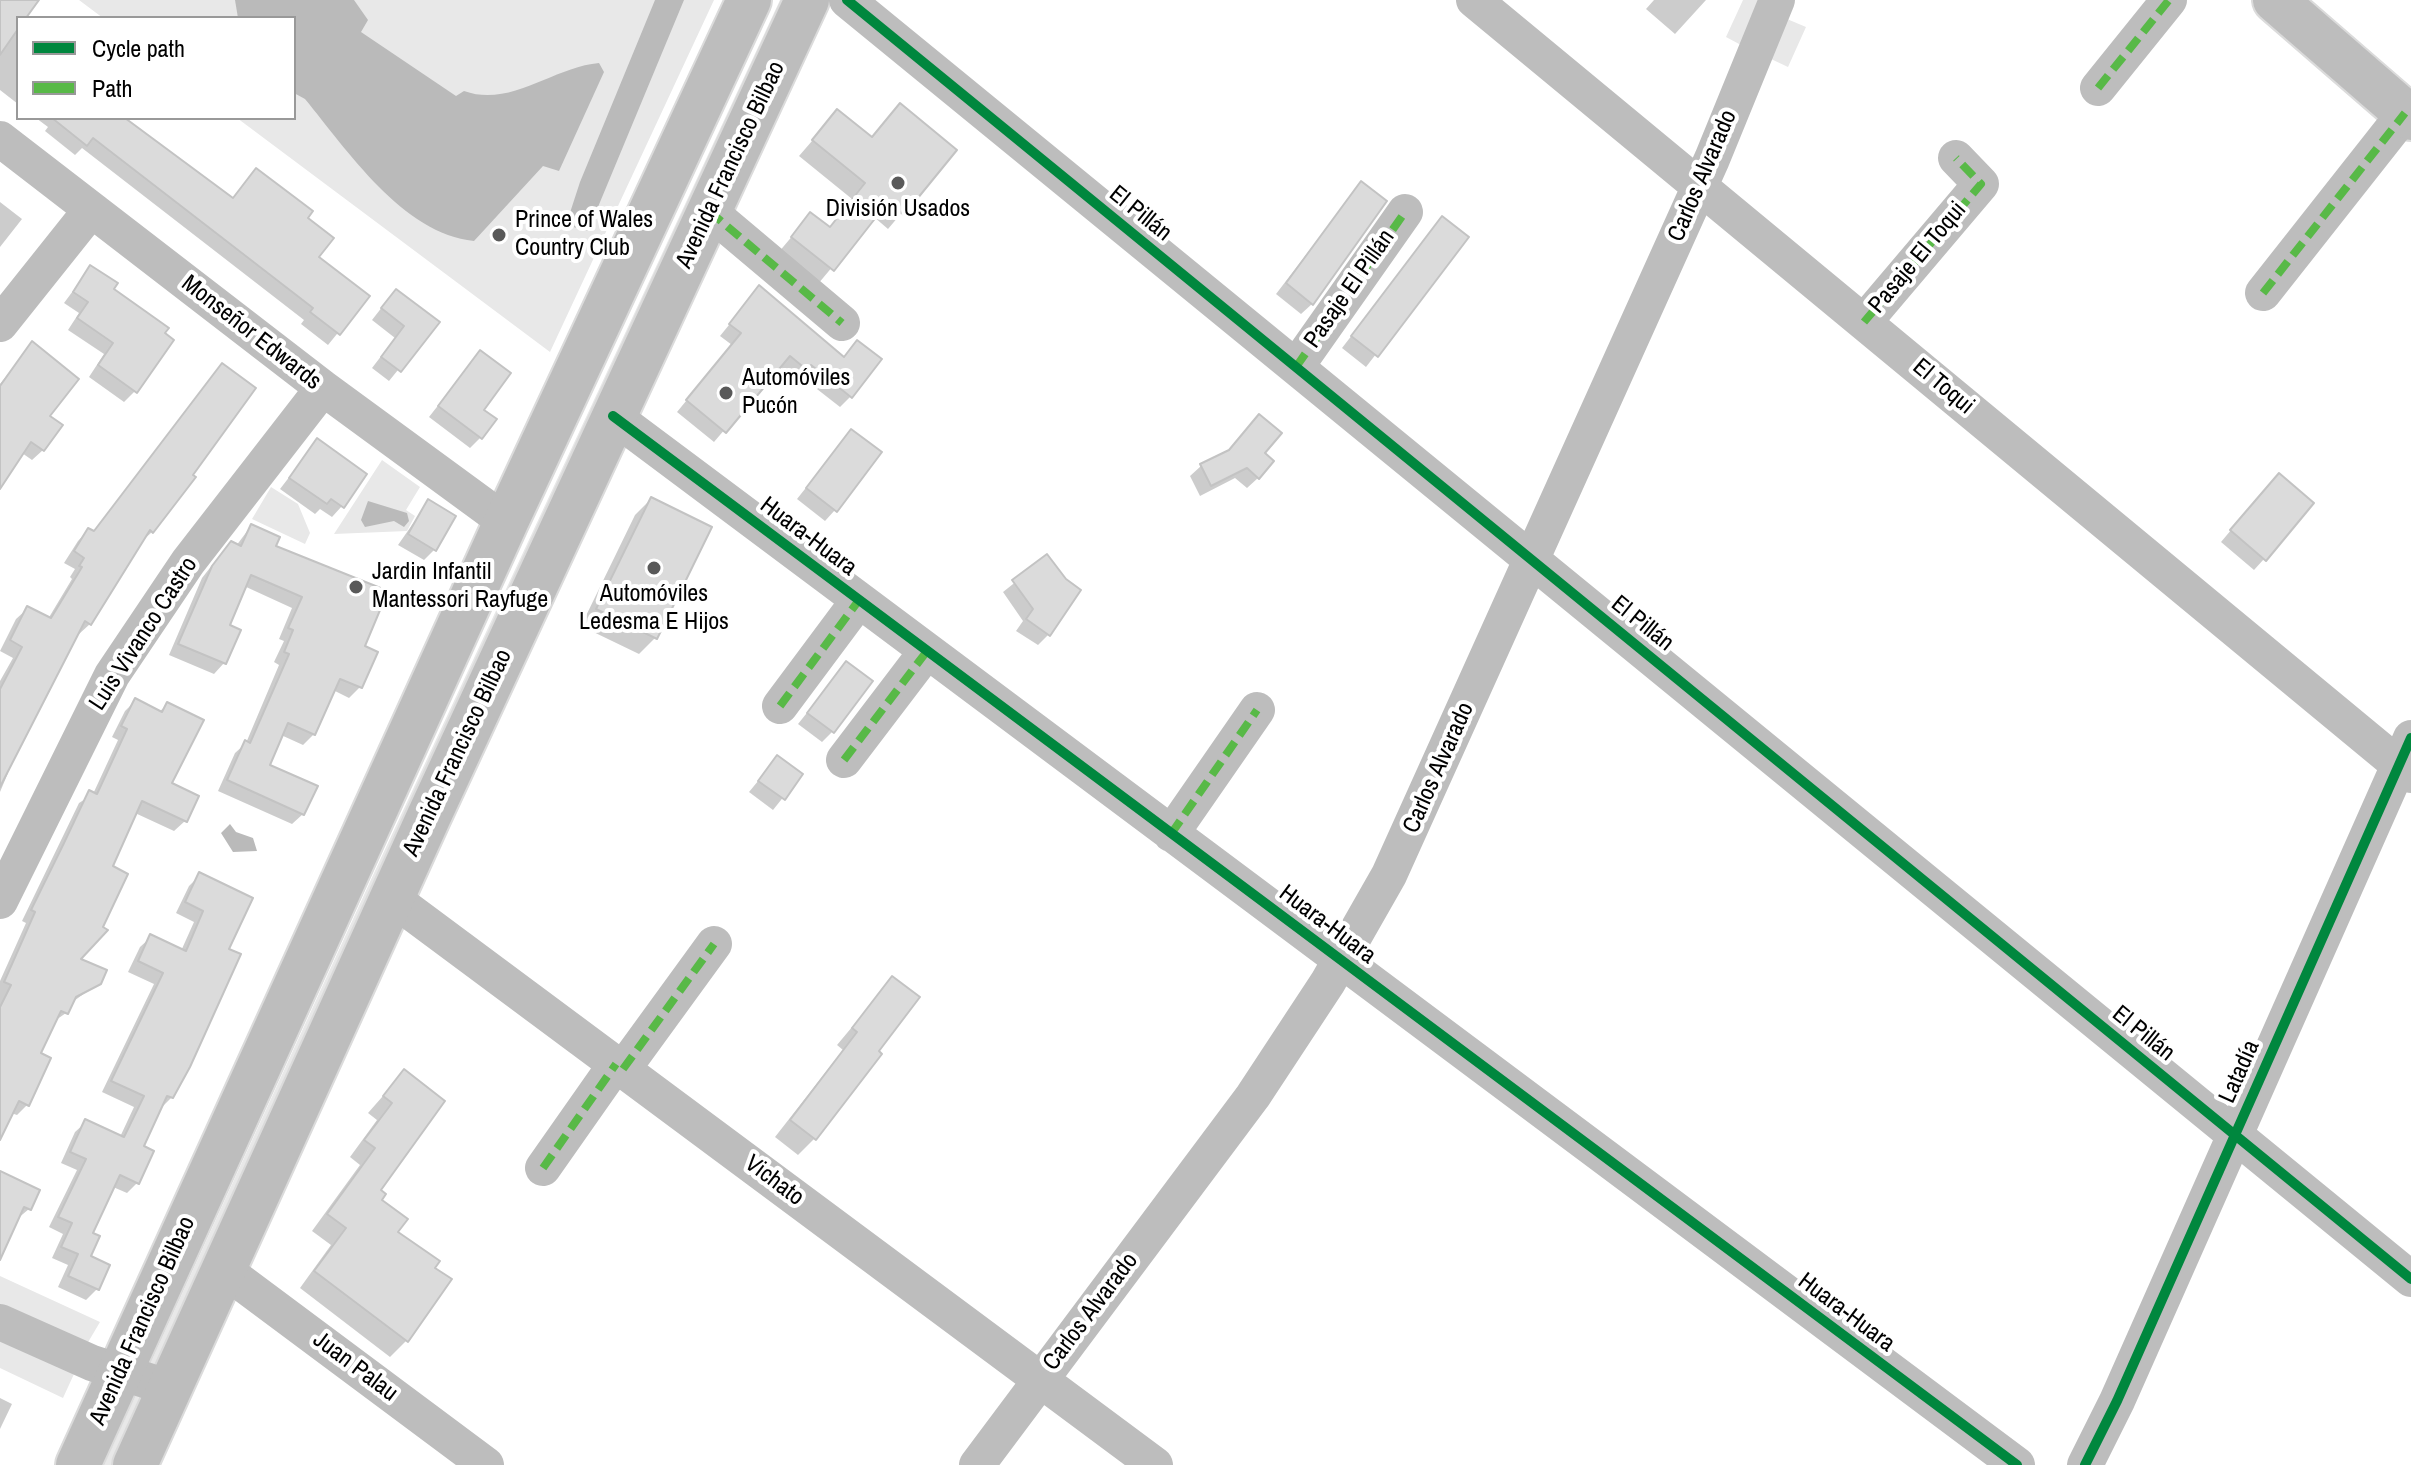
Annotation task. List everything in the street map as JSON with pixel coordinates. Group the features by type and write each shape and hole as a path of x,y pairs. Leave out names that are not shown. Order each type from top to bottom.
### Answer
{"main road":[{"name":"Avenida Francisco Bilbao","path":"78,1465 506,522 749,0"},
{"name":"Avenida Francisco Bilbao","path":"135,1465 613,416 807,0"},
{"path":"2275,0 2408,116"},
{"path":"506,522 519,541 527,563 529,585 525,608"}],"street":[{"name":"El Pillán","path":"847,0 2411,1279"},
{"name":"El Toqui","path":"1474,0 1864,322 2407,760"},
{"name":"Carlos Alvarado","path":"977,1465 1253,1096 1340,960 1415,821 1699,186 1777,0"},
{"path":"2098,88 2169,0"},
{"path":"2263,293 2408,116"},
{"name":"Monseñor Edwards","path":"0,139 323,388 506,522"},
{"name":"Pasaje El Toqui","path":"1864,322 1981,184 1956,158"},
{"path":"0,324 91,210"},
{"path":"709,211 842,323"},
{"name":"Pasaje El Pillán","path":"1296,367 1405,212"},
{"name":"Luis Vivanco Castro","path":"0,901 112,675 188,562 323,388"},
{"name":"Huara-Huara","path":"613,416 2017,1465"},
{"path":"780,706 859,600"},
{"path":"844,760 927,651"},
{"path":"1171,834 1257,710"},
{"name":"Latadía","path":"2085,1465 2117,1401 2234,1134 2407,760"},
{"name":"Vichato","path":"392,898 1155,1465"},
{"path":"543,1168 714,944"},
{"name":"Juan Palau","path":"223,1269 486,1465"},
{"path":"0,1322 119,1372 170,1388"}],"shaded area":[{"name":"Prince of Wales Country Club","path":"79,0 714,0 550,352 240,120 296,120 296,16 100,16"},
{"path":"235,0 354,0 368,20 361,32 456,96 464,91 481,95 515,91 565,71 599,63 604,72 559,171 543,166 474,241 448,235 400,206 358,164 305,99 296,94 296,16 238,16"},
{"path":"655,0 684,0 588,231 566,225 580,182"},
{"path":"780,0 788,0 113,1465 104,1465 374,873"},
{"path":"1743,0 1762,0 1741,45 1726,37"},
{"path":"1787,19 1806,27 1788,67 1771,59"},
{"path":"382,460 420,487 406,510 415,516 407,531 334,534"},
{"path":"271,487 298,504 310,533 305,544 252,519"},
{"path":"368,501 407,513 409,521 404,527 394,521 365,527 361,520"},
{"path":"230,824 236,832 253,838 257,851 233,852 221,833"},
{"path":"0,1276 100,1322 87,1344 0,1304"},
{"path":"0,1340 74,1374 63,1398 0,1368"}],"building":[{"path":"0,0 39,0 27,16 16,16 16,32 0,55"},
{"name":"División Usados","path":"900,103 957,150 904,215 888,202 834,271 791,237 810,212 830,227 865,183 812,140 837,109 872,137"},
{"path":"54,120 128,120 233,198 256,168 313,211 308,218 334,238 319,257 370,296 340,335 310,312 313,308 93,138 87,146"},
{"path":"1361,181 1387,201 1313,305 1286,283"},
{"path":"1442,216 1469,237 1378,357 1351,336"},
{"path":"90,265 118,283 114,289 169,328 165,333 174,340 137,393 98,365 113,343 77,318 88,302 73,292"},
{"path":"759,285 844,357 857,340 882,359 852,398 811,365 807,370 790,356 726,433 686,400 741,333 729,324"},
{"path":"396,289 440,322 401,372 381,357 404,326 381,308"},
{"path":"32,341 79,379 50,416 63,425 44,451 31,442 0,489 0,386"},
{"path":"480,350 511,373 484,410 497,419 482,439 438,406"},
{"path":"222,363 256,388 193,475 196,477 153,533 150,530 91,625 85,621 0,787 0,689 22,647 10,640 27,606 51,618 82,567 79,566 84,558 74,551 88,528 94,531"},
{"path":"1259,414 1282,433 1265,453 1274,461 1259,479 1247,468 1211,486 1200,464 1229,450"},
{"path":"851,429 882,452 837,512 806,488"},
{"path":"317,438 367,474 344,508 331,499 327,504 289,478"},
{"path":"2279,473 2314,503 2266,561 2230,530"},
{"name":"Automóviles Ledesma E Hijos","path":"651,497 712,527 657,639 596,609"},
{"path":"428,499 456,516 436,551 408,534"},
{"path":"251,524 280,537 276,546 388,591 365,646 378,652 362,688 340,679 315,735 288,723 270,765 318,786 304,815 227,780 245,740 250,743 289,654 284,652 293,630 288,628 302,597 251,575 230,625 241,630 226,664 178,644 212,566 231,541 241,546"},
{"path":"1047,554 1066,579 1081,590 1050,636 1026,619 1033,609 1012,580"},
{"path":"846,661 873,681 834,733 807,713"},
{"path":"135,698 162,712 167,702 204,720 172,783 199,796 187,822 142,801 113,866 128,874 103,927 108,930 81,959 107,970 101,984 76,997 68,1014 61,1011 41,1053 51,1058 29,1106 19,1101 0,1140 0,1007 11,985 4,982 35,912 31,910 89,790 97,794 127,729 121,726"},
{"path":"777,755 803,774 785,800 758,781"},
{"path":"199,872 253,898 229,949 241,954 190,1067 173,1098 167,1096 144,1146 154,1151 139,1184 120,1175 93,1233 100,1236 91,1256 110,1265 99,1290 68,1276 78,1254 61,1247 72,1223 58,1217 86,1159 70,1152 85,1119 124,1137 144,1096 111,1081 163,973 138,961 150,934 186,951 203,911 185,902"},
{"path":"892,976 920,997 879,1051 882,1054 816,1140 790,1120 857,1032 852,1028"},
{"path":"404,1069 445,1101 381,1190 386,1194 382,1200 408,1219 398,1232 440,1261 435,1268 452,1279 408,1342 314,1271 346,1228 327,1214 375,1148 364,1140 392,1103 383,1096"},
{"path":"0,1171 40,1190 31,1210 24,1207 0,1260"}],"marked path":[{"path":"2098,88 2169,0"},
{"path":"2263,293 2405,113"},
{"path":"1864,322 1981,184 1956,158"},
{"path":"709,211 842,323"},
{"path":"1296,367 1405,212"},
{"path":"780,706 859,600"},
{"path":"844,760 927,651"},
{"path":"1171,834 1257,710"},
{"path":"623,1069 714,944"},
{"path":"543,1168 616,1064"}],"cycle path":[{"path":"847,0 2411,1279"},
{"path":"613,416 2017,1465"},
{"path":"2085,1465 2117,1401 2411,738"}],"place":[{"name":"División Usados","path":"898,183"},
{"name":"Prince of Wales Country Club","path":"499,235"},
{"name":"Automóviles Pucón","path":"726,393"},
{"name":"Automóviles Ledesma E Hijos","path":"654,568"},
{"name":"Jardin Infantil Mantessori Rayfuge","path":"356,587"}]}
